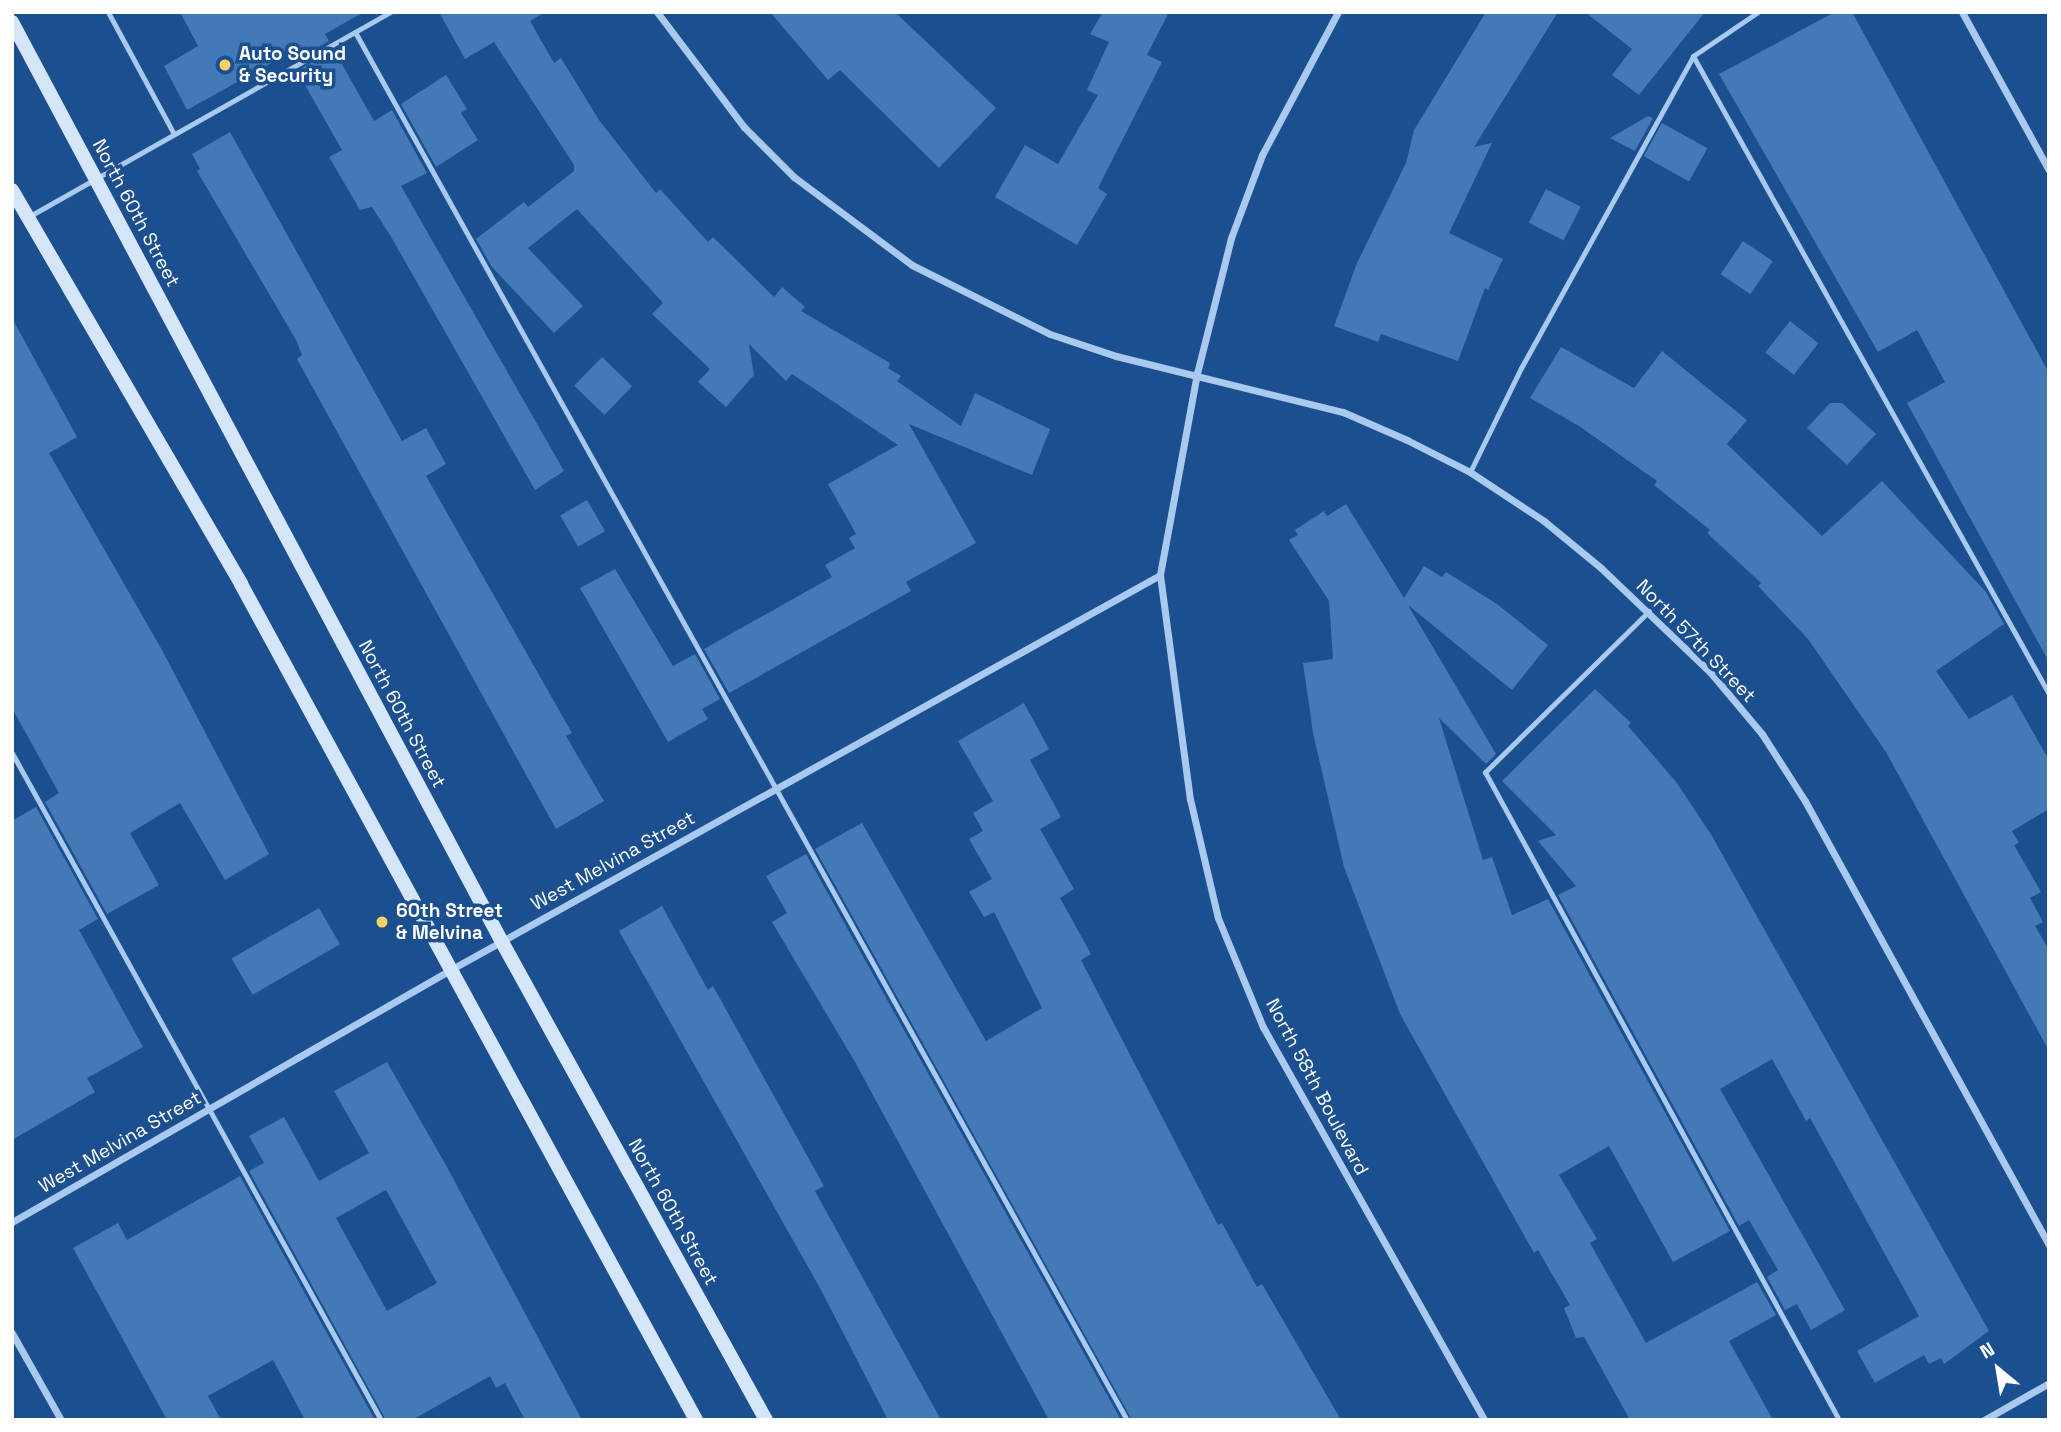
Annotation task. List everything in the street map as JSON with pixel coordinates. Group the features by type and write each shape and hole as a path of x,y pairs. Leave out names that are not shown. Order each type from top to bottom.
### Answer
{"main road":[{"name":"North 60th Street","path":"12,22 502,942 766,1420"},
{"path":"12,190 240,584 696,1420"}],"street":[{"name":"North 57th Street","path":"657,12 697,71 744,127 794,177 912,265 1050,334 1116,356 1197,373 1343,412 1470,472 1544,522 1649,611 1710,672 1762,734 1805,802 2049,1245"},
{"path":"1197,373 1231,238 1262,155 1338,12"},
{"path":"1962,12 2049,170"},
{"name":"North 58th Boulevard","path":"1197,373 1160,575 1190,799 1218,918 1263,1027 1484,1420"},
{"name":"West Melvina Street","path":"12,1222 450,970 1160,575"},
{"path":"12,1333 61,1420"},
{"path":"1984,1420 2049,1383"}],"lane":[{"path":"108,12 173,132"},
{"path":"27,217 173,132 391,12"},
{"path":"1470,472 1521,368 1693,56 1758,12"},
{"path":"355,32 779,787 1127,1420"},
{"path":"1693,56 2049,694"},
{"path":"1649,611 1485,772 1839,1420"},
{"path":"12,753 381,1420"}],"building":[{"path":"180,12 364,12 325,34 329,41 292,62 288,54 187,110 164,66 198,46"},
{"path":"439,12 545,12 530,21 554,63 561,58 599,120 656,193 660,189 708,242 713,237 774,297 782,287 805,307 801,311 890,363 888,368 901,376 897,381 961,426 975,393 1050,429 1032,475 909,424 976,543 906,582 911,591 729,693 704,649 832,577 825,565 855,548 849,538 856,534 828,484 898,445 792,374 786,381 749,344 754,375 726,407 698,382 710,369 652,314 663,303 577,209 528,248 583,306 554,333 492,267 476,239 524,202 528,207 574,171 574,165 494,42 465,59"},
{"path":"770,12 895,12 996,108 939,168 840,70 828,80"},
{"path":"1103,12 1169,12 1147,55 1162,62 1098,188 1107,194 1077,245 995,197 1025,145 1058,164 1098,95 1087,90 1109,42 1090,34"},
{"path":"1486,12 1558,12 1474,147 1492,143 1449,233 1503,259 1488,290 1485,288 1458,361 1381,334 1378,342 1334,326 1357,263 1406,163 1414,130"},
{"path":"1585,12 1705,12 1639,95 1612,75 1632,49"},
{"path":"1835,12 1852,12 2049,373 2049,662 1907,403 1945,382 1917,330 1878,352 1719,74"},
{"path":"334,50 374,121 392,110 427,173 401,186 564,471 535,490 390,235 372,207 360,210 329,157 342,150 297,71"},
{"path":"446,75 467,109 461,113 478,140 436,167 401,104"},
{"path":"1648,116 1653,118 1635,151 1610,138"},
{"path":"1662,123 1707,148 1689,181 1644,156"},
{"path":"230,132 402,441 426,428 446,464 426,476 572,733 566,736 604,801 556,829 297,359 302,355 296,340 197,171 200,169 192,154"},
{"path":"1546,189 1581,207 1563,241 1529,223"},
{"path":"1743,241 1773,261 1750,294 1721,274"},
{"path":"12,318 77,437 49,453 162,650 269,854 225,880 180,803 130,833 159,885 107,914 45,802 59,793 12,708"},
{"path":"1790,321 1818,343 1794,375 1765,353"},
{"path":"1561,347 1634,388 1662,351 1747,420 1727,444 1822,536 1882,481 1986,592 2004,624 1936,671 1969,719 2012,695 2049,760 2049,809 2012,831 2019,843 2014,845 2041,892 2030,898 2043,922 2035,926 2049,950 2049,1051 1886,752 1808,639 1758,586 1761,583 1707,533 1710,530 1654,485 1657,481 1579,426 1530,398"},
{"path":"602,357 632,386 604,415 574,386"},
{"path":"1830,403 1842,403 1876,434 1847,465 1807,428"},
{"path":"587,500 605,531 578,547 560,516"},
{"path":"1346,504 1404,598 1424,566 1442,577 1446,572 1497,604 1548,645 1512,690 1408,605 1496,754 1486,764 1439,718 1483,860 1492,857 1512,915 1548,899 1730,1231 1673,1262 1609,1146 1559,1175 1597,1239 1590,1243 1646,1343 1757,1282 1776,1315 1729,1341 1773,1420 1630,1420 1584,1337 1576,1338 1564,1308 1570,1305 1538,1250 1534,1253 1400,1014 1344,867 1313,733 1303,663 1333,659 1329,601 1289,540 1298,535 1295,530 1324,511 1327,516"},
{"path":"615,569 673,666 695,654 720,699 702,709 708,719 668,742 580,588"},
{"path":"1595,689 1631,723 1628,726 1677,783 1712,836 1989,1331 1944,1364 1941,1358 1929,1364 1924,1355 1875,1383 1857,1351 1919,1316 1810,1118 1806,1121 1772,1059 1720,1089 1845,1310 1811,1330 1797,1304 1785,1310 1767,1277 1778,1270 1749,1220 1739,1226 1558,895 1576,886 1538,841 1556,835 1502,781"},
{"path":"1024,703 1049,749 1030,760 1061,817 1040,829 1074,889 1060,898 1091,954 1081,960 1218,1225 1222,1223 1257,1287 1262,1284 1341,1420 1132,1420 815,849 862,823 986,1041 1042,1008 994,912 984,917 969,892 992,879 969,839 983,831 973,813 993,801 958,741"},
{"path":"36,807 98,919 79,930 143,1047 87,1078 95,1092 12,1140 12,821"},
{"path":"806,854 1121,1420 1049,1420 855,1062 772,922 787,913 766,876"},
{"path":"662,906 708,990 713,986 824,1186 815,1191 941,1420 888,1420 821,1290 619,931"},
{"path":"319,908 340,944 253,995 232,958"},
{"path":"387,1062 447,1167 582,1420 525,1420 505,1383 496,1388 490,1376 412,1420 386,1420 249,1171 264,1163 249,1136 284,1117 319,1181 369,1153 334,1091","holes":["386,1190 437,1283 387,1311 336,1218"]},
{"path":"240,1176 375,1420 305,1420 273,1360 208,1396 221,1420 167,1420 73,1248 118,1223 127,1240"}],"place":[{"name":"Auto Sound & Security","path":"225,65"},
{"name":"60th Street & Melvina","path":"382,922"}]}
